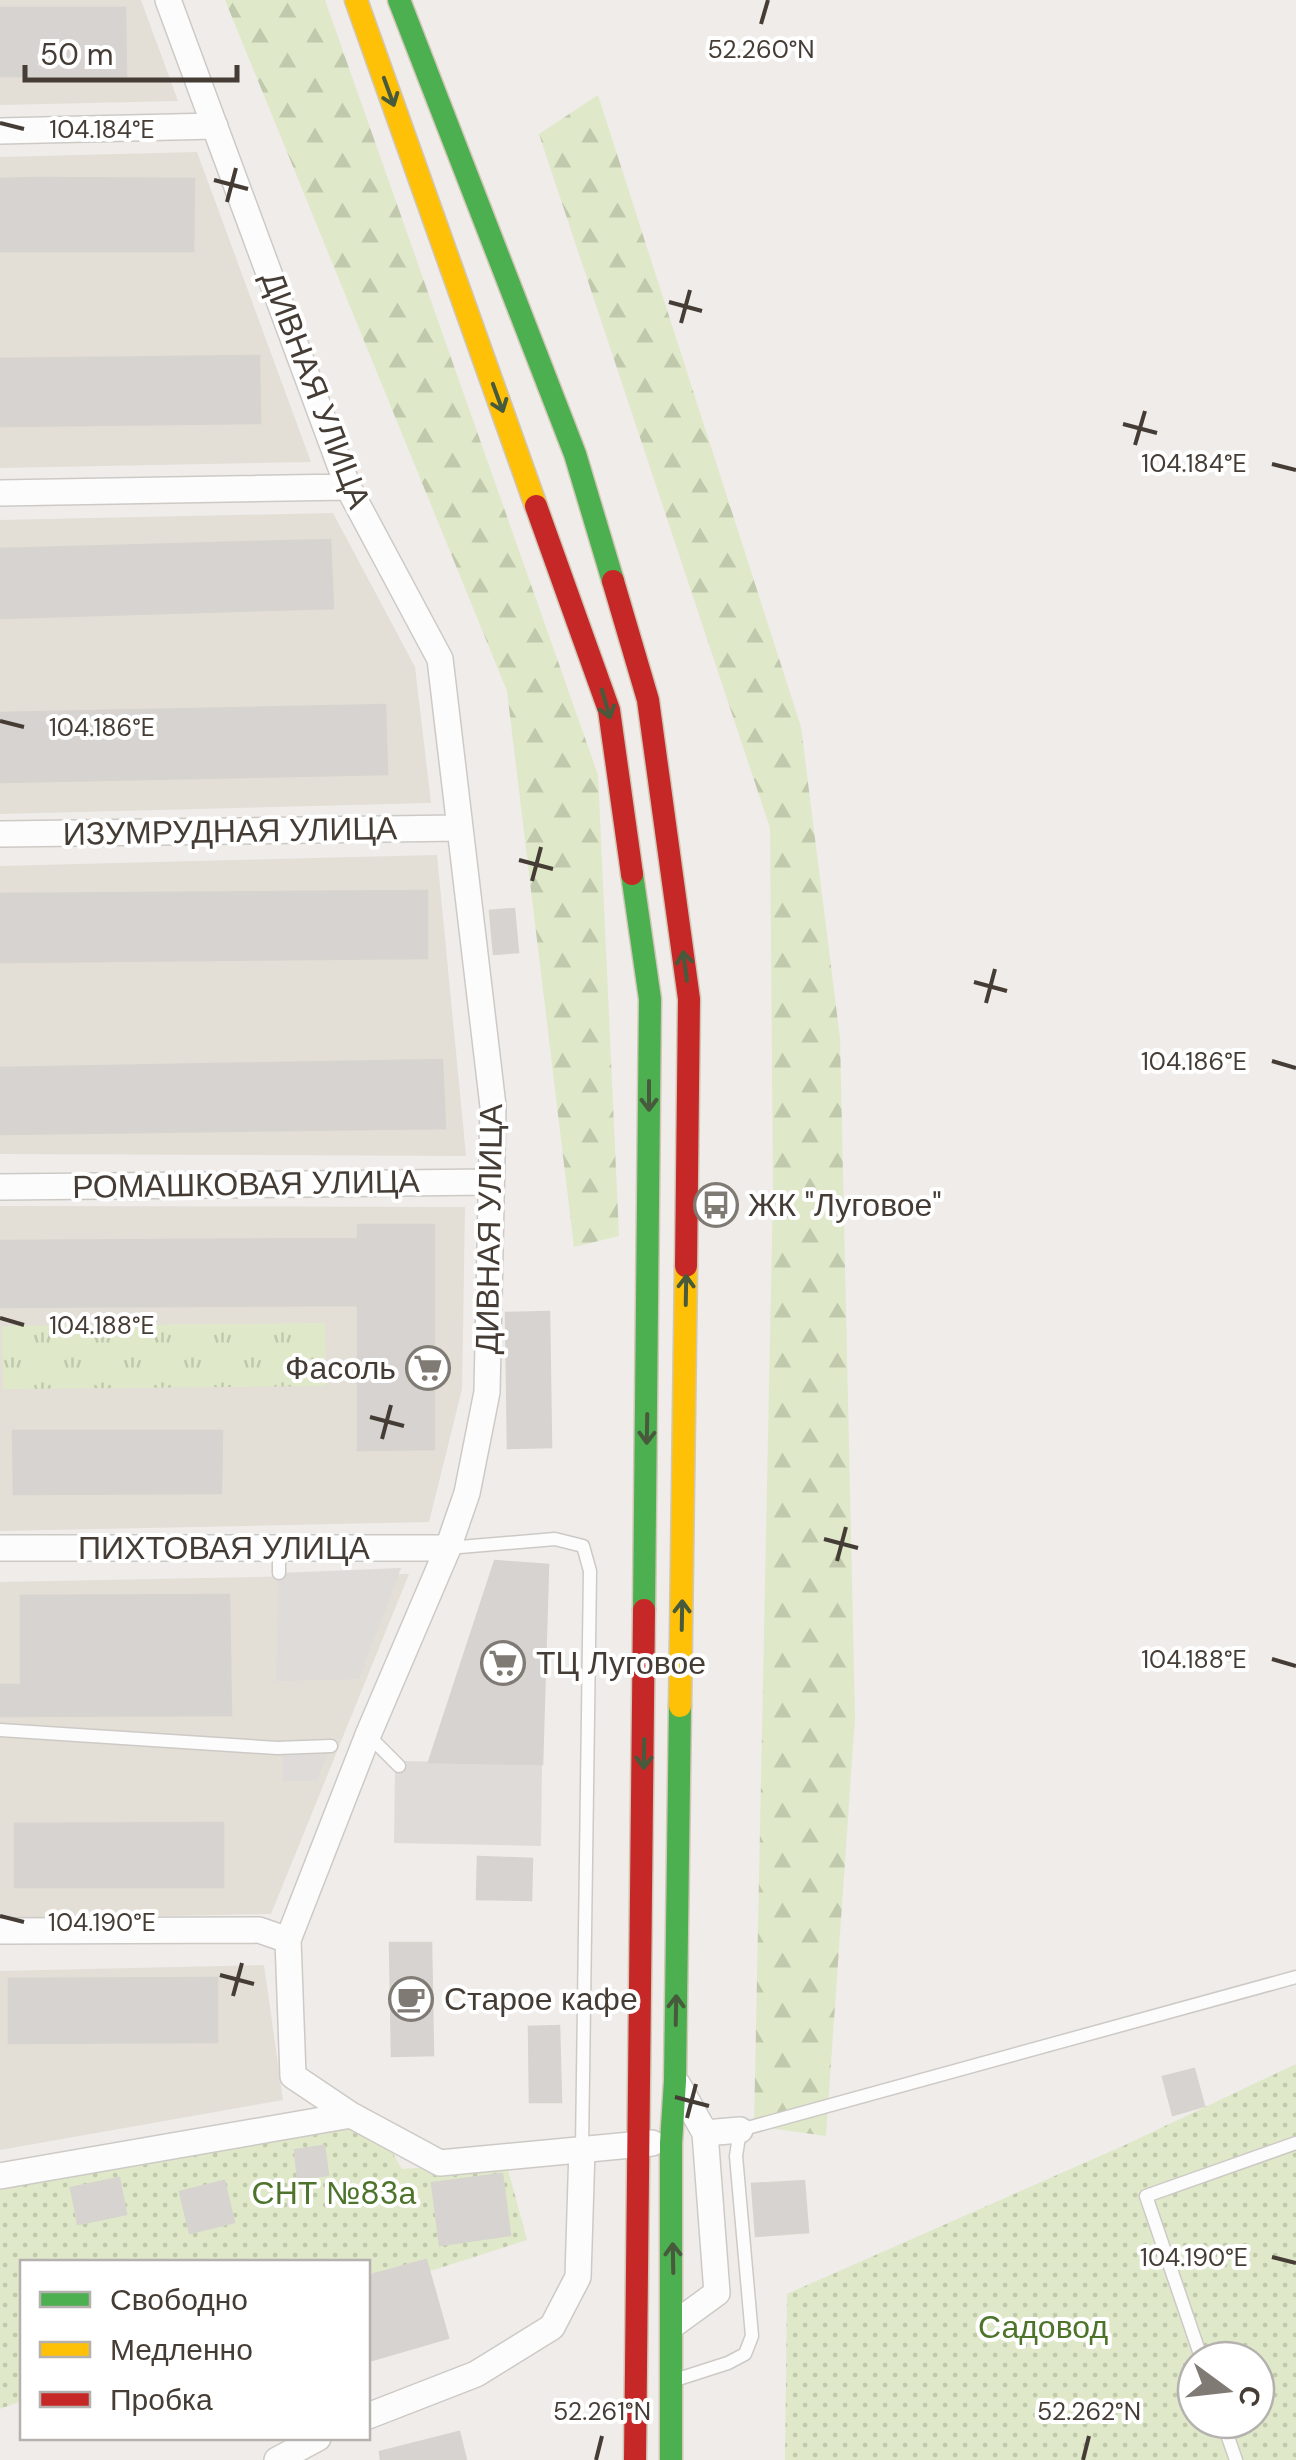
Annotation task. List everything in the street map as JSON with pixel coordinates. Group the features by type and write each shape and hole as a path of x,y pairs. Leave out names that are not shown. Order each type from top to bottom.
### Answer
{"main road":[{"path":"356,0 609,710 650,999 636,2460"},
{"path":"400,0 576,454 648,700 690,1000 676,2080 672,2142 671,2460"}],"street":[{"name":"ДИВНАЯ УЛИЦА","path":"168,0 348,487 440,659 493,1106 488,1392 467,1493 448,1548 368,1735 288,1940 293,2076 351,2115 440,2163 672,2142"},
{"path":"0,131 215,126"},
{"path":"0,494 348,487"},
{"name":"ИЗУМРУДНАЯ УЛИЦА","path":"0,834 460,828"},
{"name":"РОМАШКОВАЯ УЛИЦА","path":"0,1187 491,1182"},
{"name":"ПИХТОВАЯ УЛИЦА","path":"0,1548 279,1561 448,1548"},
{"path":"0,1931 259,1930 288,1940"},
{"path":"673,2325 717,2293 705,2133 676,2080"},
{"path":"0,2176 351,2115"},
{"path":"705,2133 740,2130"},
{"path":"370,2415 476,2374 552,2326 578,2277 582,2149"},
{"path":"277,2460 314,2440"}],"lane":[{"path":"448,1548 554,1539 584,1546 590,1571 582,2149"},
{"path":"0,1730 277,1748 331,1746"},
{"path":"368,1735 399,1766"},
{"path":"672,2381 745,2354 752,2336 736,2156 740,2130 1296,1978"},
{"path":"1195,2340 1146,2196 1296,2143"}],"shaded area":[{"path":"0,0 141,0 178,101 0,105"},
{"path":"197,152 311,462 0,468 0,157"},
{"path":"333,513 415,667 431,803 0,814 0,520"},
{"path":"437,855 466,1156 0,1154 0,866"},
{"path":"0,1206 465,1207 462,1389 429,1522 0,1531"},
{"path":"401,1568 359,1679 276,1681 279,1573"},
{"path":"409,1574 271,1914 0,1919 0,1582"},
{"path":"283,1748 330,1748 317,1781 283,1781"},
{"path":"403,1761 542,1764 541,1846 394,1843 395,1770"},
{"path":"264,1965 283,2100 0,2150 0,1971"}],"green space":[{"path":"225,0 325,0 598,775 619,1236 574,1247 507,691"},
{"path":"598,95 801,727 840,1038 855,1717 826,2136 754,2126 773,1189 770,828 539,134"},
{"path":"325,1323 326,1386 3,1389 2,1326"},
{"name":"Садовод","path":"1296,2064 1296,2460 785,2460 787,2294 1125,2145"},
{"name":"СНТ №83а","path":"371,2117 402,2169 506,2162 527,2240 370,2290 370,2260 20,2260 20,2402 0,2409 0,2182"}],"building":[{"path":"0,8 125,8 126,76 0,76"},
{"path":"0,179 194,179 193,251 0,251"},
{"path":"259,356 260,423 0,426 0,359"},
{"path":"330,540 333,608 0,618 0,549"},
{"path":"385,705 387,774 0,782 0,713"},
{"path":"427,891 427,958 0,962 0,894"},
{"path":"514,909 518,952 494,954 490,911"},
{"path":"442,1060 445,1128 0,1134 0,1068"},
{"path":"358,1225 434,1225 434,1449 358,1450 358,1305 0,1307 0,1241 358,1239"},
{"path":"549,1312 551,1447 508,1448 506,1313"},
{"path":"13,1431 222,1431 221,1493 14,1494"},
{"name":"ТЦ Луговое","path":"495,1561 548,1565 542,1764 429,1762"},
{"path":"229,1595 231,1715 0,1716 0,1685 21,1685 21,1596"},
{"path":"223,1823 223,1887 15,1887 15,1824"},
{"path":"478,1857 532,1859 531,1900 477,1899"},
{"name":"Старое кафе","path":"390,1943 431,1943 433,2055 392,2056"},
{"path":"217,1978 217,2042 9,2043 9,1979"},
{"path":"559,2026 561,2102 530,2102 529,2027"},
{"path":"1194,2069 1204,2106 1173,2115 1163,2077"},
{"path":"324,2146 328,2175 298,2179 295,2150"},
{"path":"502,2174 510,2235 440,2245 432,2183"},
{"path":"119,2178 126,2214 78,2224 71,2188"},
{"path":"224,2181 234,2222 190,2233 180,2192"},
{"path":"804,2181 808,2232 756,2236 752,2184"},
{"path":"426,2260 448,2338 370,2360 370,2275"},
{"path":"459,2432 466,2460 381,2460 380,2452"}],"traffic: fast":[{"path":"399,0 575,454 613,581"},
{"path":"632,874 650,999 644,1610"},
{"path":"671,2460 671,2143 680,1706"}],"traffic: slow":[{"path":"356,0 536,506"},
{"path":"680,1706 686,1266"}],"traffic: jam":[{"path":"536,506 609,710 632,874"},
{"path":"613,581 648,700 689,999 686,1266"},
{"path":"635,2460 644,1610"}],"place":[{"name":"ЖК \"Луговое\"","path":"716,1205"},
{"name":"Фасоль","path":"428,1368"},
{"name":"ТЦ Луговое","path":"503,1663"},
{"name":"Старое кафе","path":"411,1999"}]}
